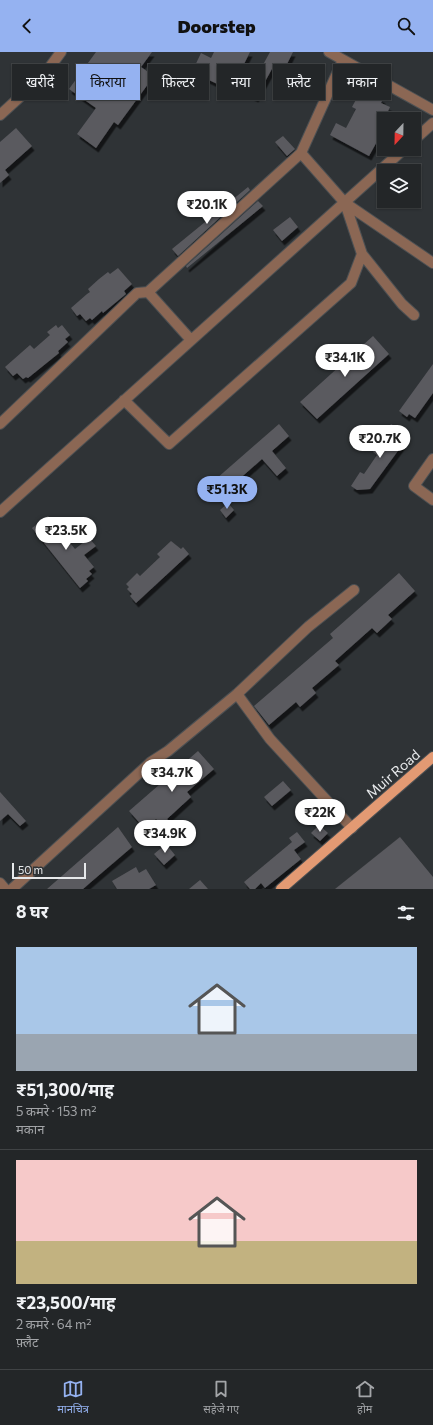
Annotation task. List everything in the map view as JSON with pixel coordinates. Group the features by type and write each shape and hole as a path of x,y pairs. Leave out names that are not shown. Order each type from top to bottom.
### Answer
{"main road":[{"name":"Muir Road","path":"281,889 433,757"}],"street":[{"path":"0,115 44,75 61,52"},
{"path":"329,52 433,110"},
{"path":"0,424 137,293 148,292 301,153 343,60"},
{"path":"421,134 433,123"},
{"path":"301,153 345,203 433,263"},
{"path":"0,512 396,156"},
{"path":"345,203 362,254 402,304 414,315"},
{"path":"124,400 170,444 351,282 362,254"},
{"path":"148,292 191,340"},
{"path":"433,459 414,486 433,500"},
{"path":"12,889 151,762 168,751 237,694 308,627 354,590"},
{"path":"237,694 270,738 352,828"},
{"path":"0,883 5,889"}],"building":[{"path":"96,52 152,52 141,67 148,72 148,84 140,95 140,64 87,64"},
{"path":"214,52 250,52 244,64 217,64 217,84 209,80 209,64 196,64 201,53 211,58"},
{"path":"270,52 293,52 287,64 273,64 273,67 265,82 265,64 263,64"},
{"path":"76,79 76,94 69,89"},
{"path":"85,100 136,100 118,125 114,122 96,148 77,134 96,108"},
{"path":"356,100 382,100 381,103 390,107 388,112 377,112 377,141 369,156 330,135 336,123 346,128 356,109 352,107"},
{"path":"16,128 32,146 5,170 9,175 0,183 0,142"},
{"path":"283,136 295,149 287,156 275,142"},
{"path":"248,187 250,190 178,256 172,249"},
{"path":"258,201 263,206 187,268 186,266"},
{"path":"290,217 298,227 282,241 273,230"},
{"path":"118,268 132,284 124,291 126,294 92,320 90,318 86,321 80,314 77,316 71,308 90,292 88,289 99,279 108,272 110,274"},
{"path":"56,325 58,328 62,325 70,335 65,339 68,342 58,351 59,353 28,378 26,377 23,379 17,373 13,376 5,367 30,345 34,349 50,335 47,332"},
{"path":"373,336 389,354 317,419 300,402"},
{"path":"433,364 433,393 415,418 409,414 407,417 399,411"},
{"path":"279,424 289,436 272,451 286,468 277,476 262,459 218,498 208,486"},
{"path":"391,424 396,427 403,444 370,489 357,490 351,486 360,472 364,474 377,455 373,452"},
{"path":"228,503 234,510 226,518 220,510"},
{"path":"48,516 75,549 89,538 96,546 84,555 94,567 89,571 92,574 86,579 88,581 80,588 32,528"},
{"path":"171,541 181,549 183,547 189,554 136,603 130,596 132,594 127,589 129,587 126,584 137,573 140,576 160,557 157,554"},
{"path":"399,573 415,591 388,615 392,619 377,633 372,628 335,661 339,665 312,688 316,693 300,707 296,702 269,725 254,706 333,638 330,634"},
{"path":"198,751 214,769 187,792 191,797 167,819 176,828 171,833 156,819 145,829 129,811"},
{"path":"283,781 291,790 272,806 264,797"},
{"path":"0,792 26,821 20,826 8,814 0,821"},
{"path":"319,825 328,833 320,841 311,833"},
{"path":"118,827 132,847 83,889 47,889"},
{"path":"297,832 305,842 294,850 301,859 265,888 261,883 255,889 250,889 244,882 292,842 289,838"},
{"path":"400,837 433,877 433,889 335,889"},
{"path":"166,844 175,855 164,865 154,854"},
{"path":"136,867 139,873 146,869 156,885 149,889 117,889 112,881"},
{"path":"200,880 208,889 189,889"}]}
